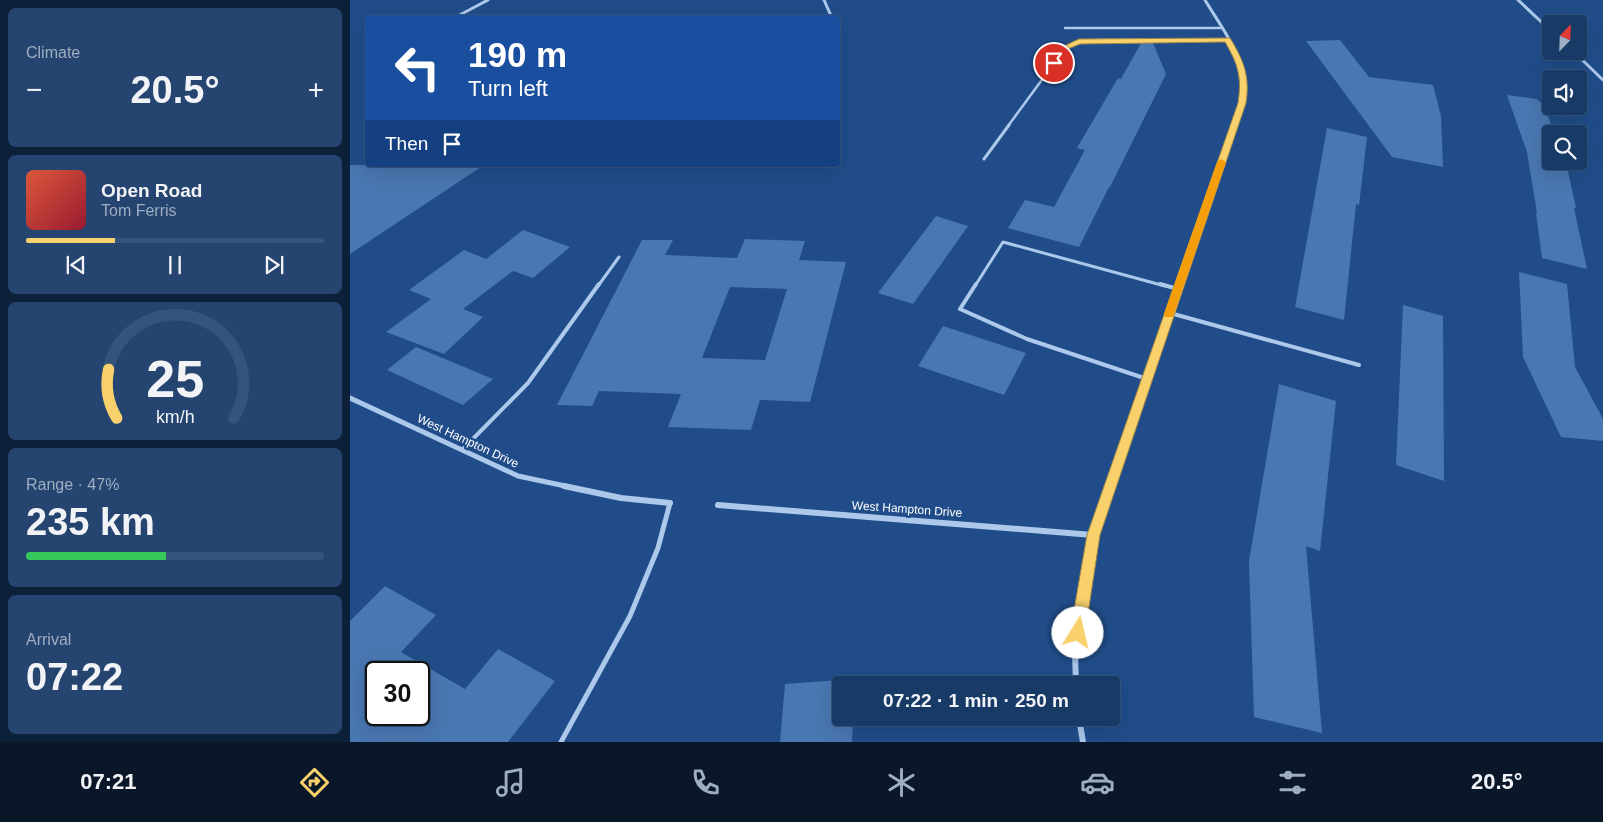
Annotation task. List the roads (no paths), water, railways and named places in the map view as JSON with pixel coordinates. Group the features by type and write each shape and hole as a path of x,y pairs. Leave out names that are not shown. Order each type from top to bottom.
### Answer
{"street":[{"path":"460,15 488,0"},
{"path":"824,0 831,15"},
{"path":"1076,676 1075,653 1093,535 1242,103 1245,86 1244,75 1237,56 1205,0"},
{"path":"1518,0 1542,23"},
{"path":"1582,60 1603,80"},
{"name":"West Hampton Drive","path":"350,398 518,476 621,498 670,503"},
{"name":"West Hampton Drive","path":"718,506 1093,535"},
{"path":"1080,726 1083,742"}],"lane":[{"path":"1066,28 1221,28"},
{"path":"984,159 1066,47 1079,42 1099,40 1227,40"},
{"path":"1147,379 1027,339 960,309 1003,242 1178,289"},
{"path":"462,450 528,382 619,257"},
{"path":"1170,313 1360,366"},
{"path":"561,742 630,616 658,548 670,503"}]}
